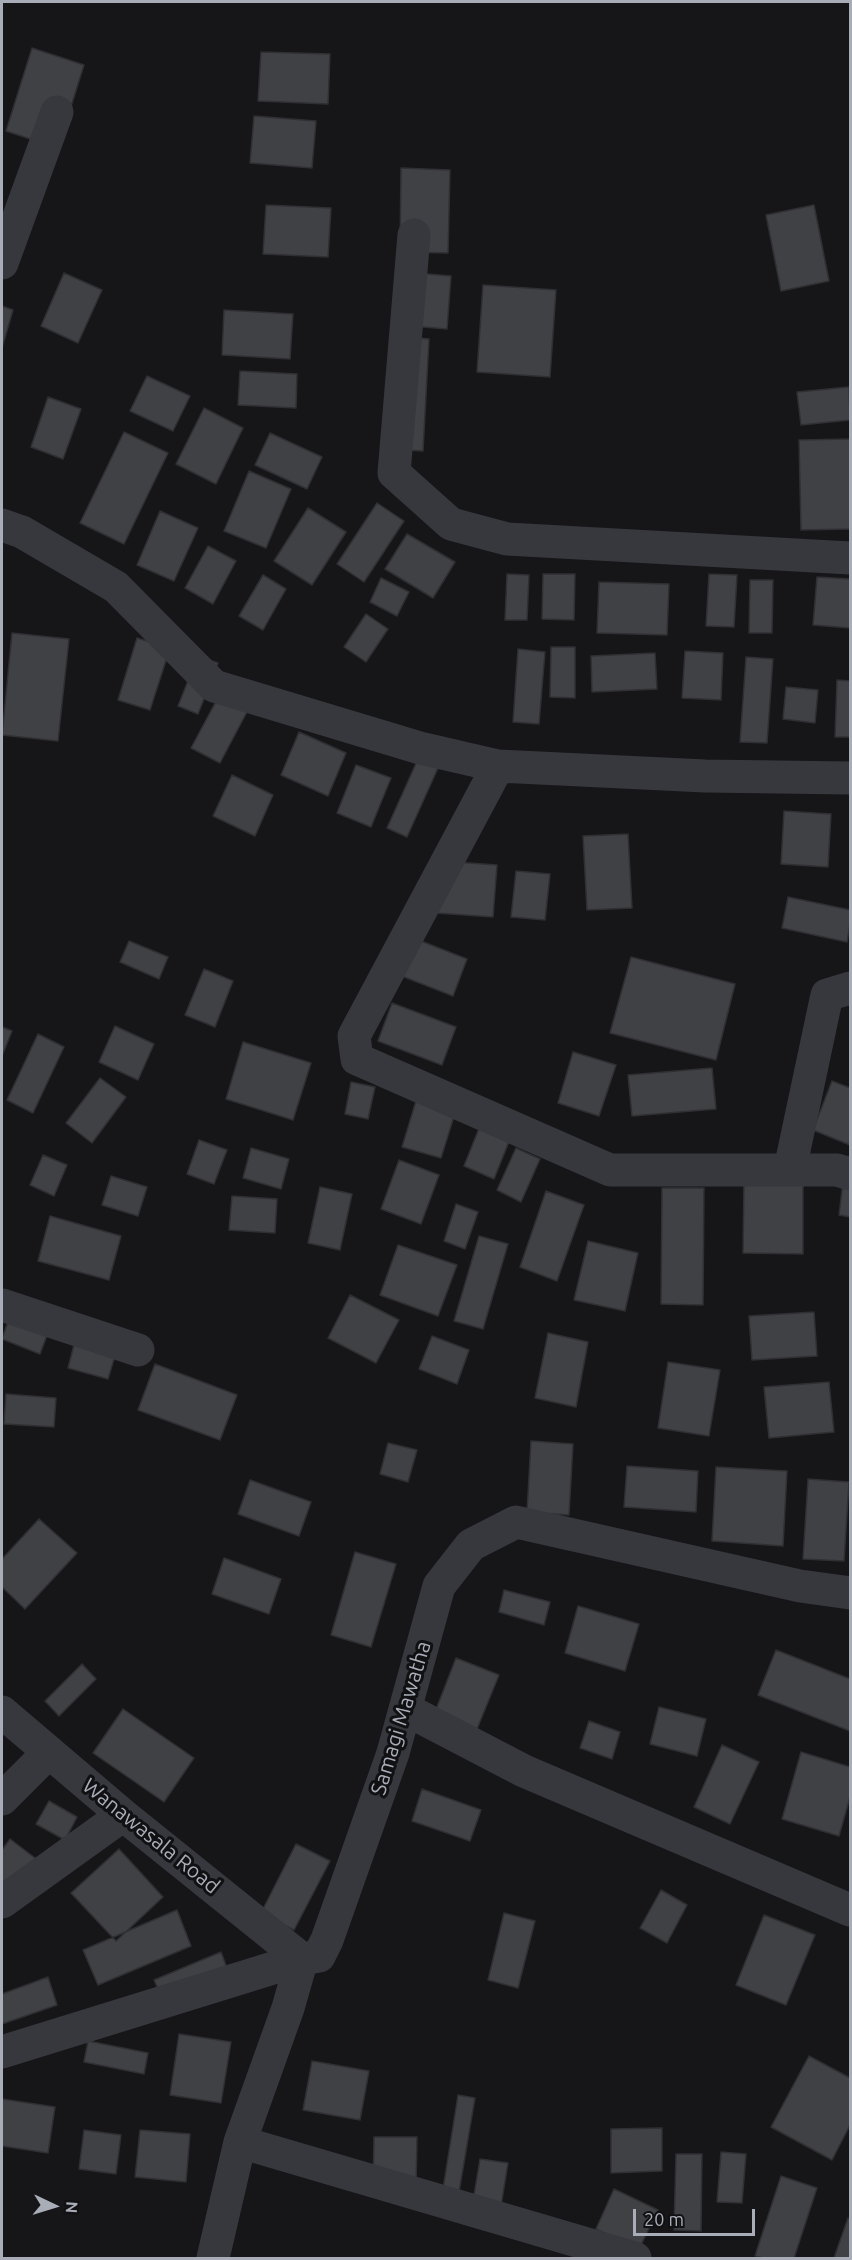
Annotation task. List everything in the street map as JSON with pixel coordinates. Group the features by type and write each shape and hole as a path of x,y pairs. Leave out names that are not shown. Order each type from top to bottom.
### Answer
{"street":[{"path":"2,263 57,112"},
{"path":"414,235 394,473 451,524 507,539 850,558"},
{"path":"2,525 22,532 116,587 214,686 420,748 498,766 705,776 850,778"},
{"path":"498,766 354,1036 357,1059 610,1170 790,1169 837,1170 850,1174"},
{"path":"790,1169 827,995 850,988"},
{"path":"2,1305 138,1350"},
{"name":"Samagi Mawatha","path":"302,1959 319,1956 327,1940 393,1753 439,1586 471,1545 516,1522 800,1586 850,1593"},
{"path":"405,1709 524,1771 850,1910"},
{"name":"Wanawasala Road","path":"2,1712 123,1815 302,1959"},
{"path":"2,1799 49,1752"},
{"path":"2,1902 123,1815"},
{"path":"2,2052 302,1959"},
{"path":"213,2259 240,2142 288,2008 302,1959"},
{"path":"240,2142 635,2259"}],"building":[{"path":"32,48 84,65 58,148 6,131"},
{"path":"261,52 330,54 328,104 258,101"},
{"path":"254,116 316,121 312,168 250,163"},
{"path":"401,168 450,170 448,253 400,252"},
{"path":"266,205 331,208 328,257 263,254"},
{"path":"814,205 829,281 781,291 766,215"},
{"path":"404,272 451,276 447,329 399,325"},
{"path":"64,273 102,290 78,343 41,326"},
{"path":"483,285 556,290 550,377 477,372"},
{"path":"2,306 13,310 2,348"},
{"path":"224,310 293,314 290,359 222,355"},
{"path":"394,336 429,339 423,451 388,449"},
{"path":"240,371 297,374 296,408 238,405"},
{"path":"147,376 190,396 173,431 130,411"},
{"path":"849,387 850,420 801,425 797,392"},
{"path":"48,397 81,409 63,459 31,447"},
{"path":"204,408 243,428 216,484 176,464"},
{"path":"124,432 168,453 124,544 80,523"},
{"path":"270,433 322,457 307,489 255,465"},
{"path":"850,439 850,529 801,530 799,440"},
{"path":"249,471 291,489 266,548 224,531"},
{"path":"377,503 404,521 364,582 337,564"},
{"path":"308,508 346,532 312,585 274,561"},
{"path":"160,511 198,528 174,581 137,565"},
{"path":"407,534 455,562 433,598 385,569"},
{"path":"208,546 236,561 213,604 185,588"},
{"path":"507,574 529,575 527,620 505,620"},
{"path":"543,574 575,574 574,620 542,619"},
{"path":"709,574 737,575 734,627 706,626"},
{"path":"263,575 286,589 263,630 239,616"},
{"path":"817,577 850,579 850,628 813,625"},
{"path":"381,578 409,592 397,616 370,602"},
{"path":"750,580 773,580 772,633 749,633"},
{"path":"599,582 669,584 667,635 597,633"},
{"path":"366,614 388,629 366,662 344,647"},
{"path":"12,633 69,639 58,741 2,735"},
{"path":"137,638 170,648 150,710 118,700"},
{"path":"551,647 575,647 575,698 550,697"},
{"path":"518,649 545,652 539,724 513,722"},
{"path":"685,651 723,653 721,700 682,698"},
{"path":"655,653 657,689 592,692 591,656"},
{"path":"198,656 218,663 198,714 178,706"},
{"path":"746,657 773,659 767,743 740,742"},
{"path":"837,680 850,681 850,737 835,737"},
{"path":"786,687 818,690 815,723 783,719"},
{"path":"220,694 248,710 220,763 191,748"},
{"path":"299,732 346,753 328,796 281,775"},
{"path":"418,759 438,768 407,837 387,828"},
{"path":"356,765 391,778 371,827 337,813"},
{"path":"232,775 273,795 255,836 213,816"},
{"path":"784,811 831,814 828,867 781,864"},
{"path":"628,834 632,908 587,910 583,836"},
{"path":"441,861 497,865 493,917 436,913"},
{"path":"516,871 550,874 545,920 511,917"},
{"path":"788,897 850,910 847,942 782,928"},
{"path":"408,936 467,959 453,996 394,973"},
{"path":"129,941 168,957 159,979 120,962"},
{"path":"631,957 735,984 716,1060 610,1033"},
{"path":"204,969 233,981 215,1027 185,1015"},
{"path":"392,1003 456,1027 442,1065 378,1041"},
{"path":"115,1026 154,1044 138,1080 99,1062"},
{"path":"2,1027 12,1031 2,1056"},
{"path":"38,1034 64,1047 33,1113 7,1100"},
{"path":"243,1042 311,1063 293,1120 226,1099"},
{"path":"573,1052 616,1065 599,1116 558,1103"},
{"path":"712,1068 716,1109 632,1116 628,1075"},
{"path":"100,1078 126,1097 92,1143 66,1123"},
{"path":"832,1081 850,1088 850,1145 813,1130"},
{"path":"351,1082 375,1087 368,1119 345,1114"},
{"path":"416,1101 455,1113 441,1158 402,1147"},
{"path":"482,1121 512,1134 494,1179 464,1166"},
{"path":"199,1140 227,1150 214,1184 187,1174"},
{"path":"251,1148 289,1159 281,1189 243,1178"},
{"path":"516,1148 540,1159 521,1202 497,1190"},
{"path":"43,1155 67,1165 54,1196 30,1185"},
{"path":"399,1160 439,1175 421,1224 381,1209"},
{"path":"844,1174 850,1175 850,1217 839,1215"},
{"path":"111,1176 147,1187 138,1216 102,1205"},
{"path":"744,1181 803,1181 803,1254 743,1253"},
{"path":"320,1187 352,1194 340,1250 308,1243"},
{"path":"662,1188 704,1188 703,1305 661,1304"},
{"path":"546,1191 584,1205 557,1281 520,1267"},
{"path":"232,1196 277,1199 275,1233 229,1230"},
{"path":"456,1204 478,1212 465,1249 444,1241"},
{"path":"50,1216 121,1236 109,1280 38,1261"},
{"path":"479,1236 508,1244 483,1329 454,1321"},
{"path":"588,1241 638,1253 625,1311 574,1300"},
{"path":"398,1245 457,1265 438,1316 380,1295"},
{"path":"350,1295 399,1320 376,1363 328,1338"},
{"path":"13,1307 52,1322 40,1354 2,1339"},
{"path":"814,1312 817,1356 752,1360 749,1316"},
{"path":"548,1333 588,1342 576,1407 535,1398"},
{"path":"432,1336 469,1350 457,1384 419,1369"},
{"path":"76,1337 117,1349 108,1379 68,1368"},
{"path":"668,1362 720,1370 709,1436 658,1428"},
{"path":"155,1364 237,1395 220,1440 138,1410"},
{"path":"829,1382 834,1432 769,1438 764,1387"},
{"path":"6,1394 56,1398 54,1427 4,1424"},
{"path":"531,1441 573,1444 569,1515 527,1512"},
{"path":"388,1443 417,1450 408,1482 380,1474"},
{"path":"627,1466 698,1471 696,1512 624,1507"},
{"path":"716,1467 787,1471 783,1546 712,1541"},
{"path":"808,1479 849,1482 844,1561 803,1559"},
{"path":"250,1480 311,1502 299,1536 238,1514"},
{"path":"39,1519 77,1553 25,1609 2,1587 2,1559"},
{"path":"355,1552 396,1564 371,1647 331,1635"},
{"path":"224,1558 281,1579 269,1614 212,1594"},
{"path":"504,1590 550,1602 544,1625 499,1612"},
{"path":"578,1606 639,1624 625,1671 565,1653"},
{"path":"776,1650 850,1679 850,1731 758,1695"},
{"path":"456,1658 499,1675 477,1729 435,1712"},
{"path":"82,1664 96,1679 59,1716 45,1701"},
{"path":"659,1707 706,1719 697,1756 650,1744"},
{"path":"123,1709 194,1758 164,1802 93,1753"},
{"path":"589,1721 620,1732 612,1759 580,1748"},
{"path":"722,1745 759,1762 730,1824 694,1807"},
{"path":"801,1752 850,1767 850,1797 839,1836 782,1819"},
{"path":"422,1789 481,1810 470,1841 412,1821"},
{"path":"49,1801 77,1817 65,1840 36,1824"},
{"path":"10,1839 39,1861 2,1911 2,1850"},
{"path":"296,1844 330,1861 294,1930 261,1913"},
{"path":"119,1849 163,1897 116,1941 71,1893"},
{"path":"661,1890 687,1905 667,1943 640,1928"},
{"path":"177,1910 191,1946 98,1985 83,1950"},
{"path":"504,1913 535,1921 518,1988 488,1980"},
{"path":"764,1915 815,1935 786,2005 736,1985"},
{"path":"221,1952 230,1976 165,2004 154,1980"},
{"path":"48,1977 57,2005 2,2024 2,1994"},
{"path":"179,2034 231,2042 221,2103 170,2095"},
{"path":"88,2041 148,2053 144,2074 84,2062"},
{"path":"809,2056 850,2078 850,2125 832,2160 771,2127"},
{"path":"312,2061 369,2071 360,2120 303,2110"},
{"path":"458,2095 475,2098 459,2192 443,2189"},
{"path":"2,2099 55,2107 48,2153 2,2146"},
{"path":"662,2128 662,2171 611,2173 611,2129"},
{"path":"84,2130 121,2135 116,2174 79,2169"},
{"path":"140,2130 190,2134 186,2182 135,2177"},
{"path":"374,2137 417,2137 416,2187 373,2186"},
{"path":"721,2152 746,2154 742,2203 717,2202"},
{"path":"676,2154 702,2154 701,2231 674,2230"},
{"path":"480,2159 508,2163 501,2206 473,2201"},
{"path":"781,2176 817,2188 794,2258 755,2256"},
{"path":"614,2189 658,2210 639,2249 596,2229"},
{"path":"848,2218 850,2219 850,2258 834,2258"}]}
